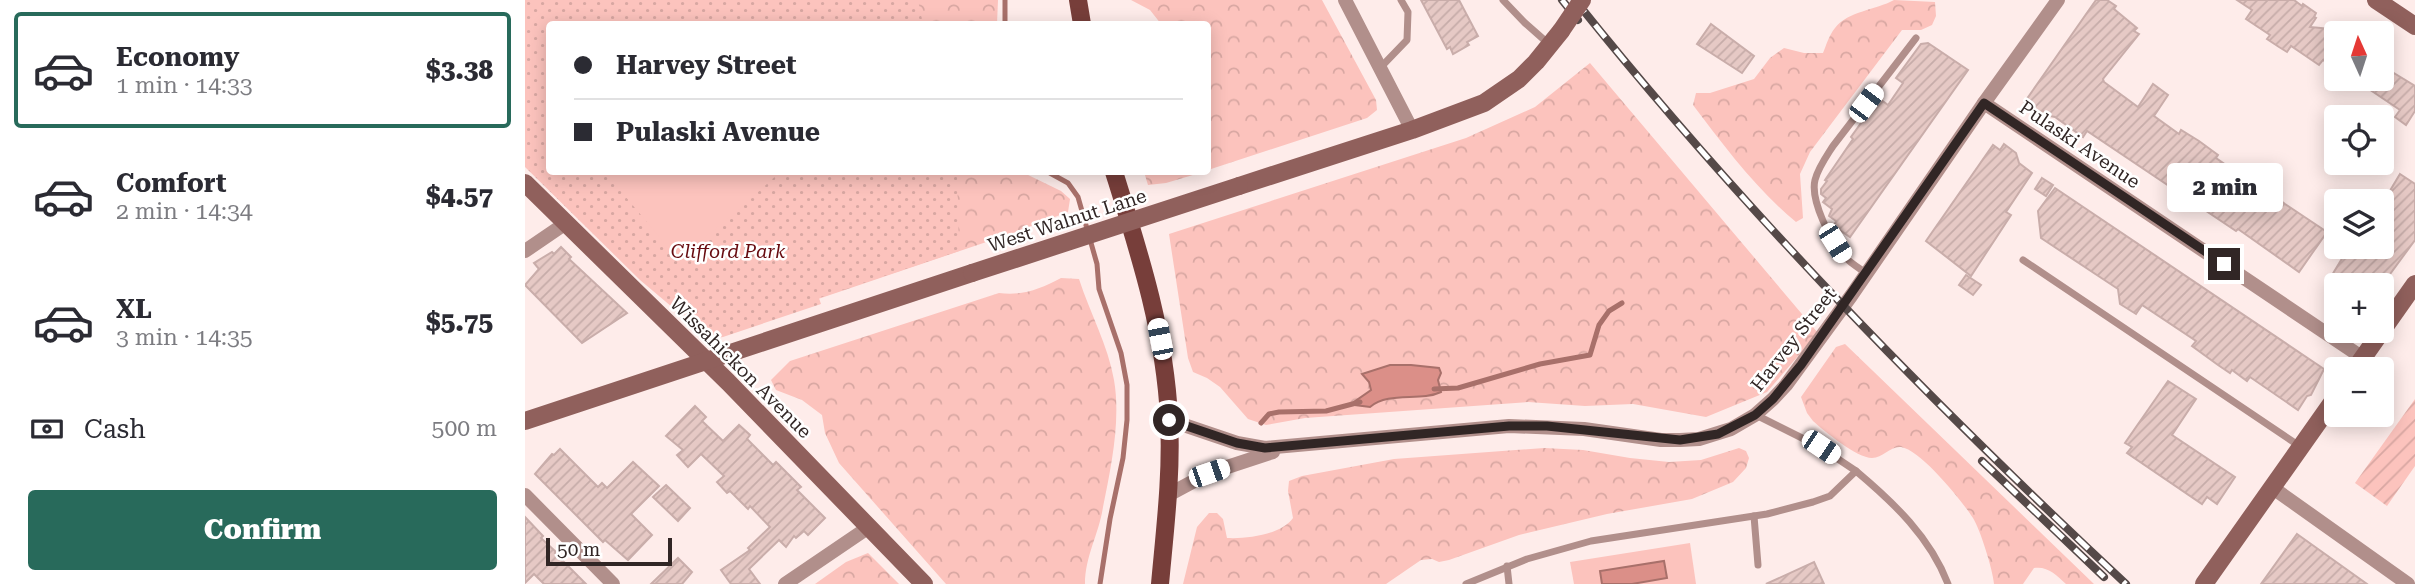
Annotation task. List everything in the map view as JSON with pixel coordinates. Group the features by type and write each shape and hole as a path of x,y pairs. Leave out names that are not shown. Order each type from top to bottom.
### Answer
{"main road":[{"path":"1078,0 1082,21"},
{"path":"1115,175 1154,309 1164,361 1169,420 1168,495 1160,584"}],"street":[{"path":"1345,0 1412,130"},
{"name":"West Walnut Lane","path":"525,421 1412,130 1484,103 1519,79 1555,38 1582,0"},
{"name":"Harvey Street","path":"1169,420 1254,447 1289,447 1509,426 1559,427 1680,440 1718,434 1755,415 1786,385 2058,0"},
{"path":"2376,0 2415,26"},
{"name":"Pulaski Avenue","path":"1984,103 2349,357"},
{"name":"Wissahickon Avenue","path":"525,183 924,584"},
{"path":"525,251 566,223"},
{"path":"2364,357 2415,284"},
{"path":"2204,584 2324,414"},
{"name":"Harvey Street","path":"1168,495 1209,473 1289,447"},
{"path":"2273,488 2401,582"},
{"path":"525,495 613,584"},
{"path":"785,584 869,527"}],"lane":[{"path":"1381,67 1407,40 1408,12 1401,0"},
{"path":"1503,0 1525,23 1555,38"},
{"path":"1866,273 1844,256 1823,221 1815,197 1815,179 1833,146 1916,38"},
{"path":"2023,260 2301,447"},
{"path":"1755,415 1821,447 1879,490 1913,525 1933,552 1948,584"},
{"path":"1466,584 1507,566 1591,541 1754,516 1830,496 1856,471"},
{"path":"1754,516 1758,565"},
{"path":"1507,566 1509,584"}],"green space":[{"name":"Clifford Park","path":"525,0 918,0 922,21 546,21 546,175 957,175 959,251 819,298 821,304 716,338 704,334 640,280 525,167"},
{"path":"750,0 998,0 997,21 747,21"},
{"path":"1131,0 1322,0 1376,100 1377,110 1367,118 1211,169 1211,21 1159,21 1150,10"},
{"path":"1894,0 1935,2 1936,16 1932,25 1921,30 1902,30 1810,152 1800,174 1803,218 1796,222 1754,182 1717,136 1693,105 1696,93 1710,93 1754,79 1770,58 1784,48 1804,53 1823,53 1831,34 1841,22"},
{"path":"1590,63 1818,333 1767,392 1706,417 1633,404 1585,406 1528,402 1305,418 1266,425 1248,419 1220,387 1193,372 1188,358 1169,234 1466,138 1535,107"},
{"path":"608,175 777,175 693,247 689,246 684,260 674,259 671,245 666,245"},
{"path":"798,175 1028,175 1061,191 1070,199 1068,212 753,321"},
{"path":"1145,175 1193,175 1166,183 1148,185"},
{"path":"1061,278 1079,279 1108,354 1116,396 1112,460 1101,517 1087,564 1085,584 946,584 839,463 825,433 822,415 802,400 776,390 771,380 790,361 999,293 1031,291"},
{"path":"1845,344 2094,584 2066,584 2043,568 2034,568 2023,584 1994,584 1986,550 1973,518 1930,466 1901,447 1872,458 1858,454 1813,421 1801,397 1836,347"},
{"path":"2415,399 2415,466 2387,506 2355,483"},
{"path":"1544,448 1583,450 1669,462 1701,460 1739,448 1746,451 1749,458 1746,468 1733,482 1692,499 1607,514 1519,535 1449,560 1421,560 1386,584 1183,584 1197,527 1209,513 1217,513 1223,519 1227,538 1254,537 1272,532 1288,524 1293,518 1289,481 1302,476 1394,459"},
{"path":"1690,543 1696,584 1574,584 1570,562"},
{"path":"868,553 899,584 815,584 846,562"}],"shaded area":[{"path":"1390,365 1439,368 1441,392 1386,399 1370,407 1355,405 1354,402 1371,390 1369,382 1362,374"},
{"path":"1664,561 1667,578 1632,584 1602,584 1600,571"}],"building":[{"path":"1421,0 1459,0 1478,36 1453,54 1450,47 1447,49"},
{"path":"2096,0 2107,0 2137,28 2134,31 2139,34 2103,79 2104,82 2138,107 2153,84 2168,95 2154,116 2179,134 2181,130 2199,141 2218,155 2216,158 2242,176 2244,172 2324,230 2324,236 2299,272 2087,131 2083,137 2055,117 2043,111 2040,114 2024,103"},
{"path":"2237,0 2294,0 2316,13 2310,27 2324,28 2324,61 2319,65 2291,46 2287,52 2267,39 2270,35 2246,19 2252,10"},
{"path":"1711,24 1754,56 1742,73 1697,44"},
{"path":"1928,43 1968,70 1850,237 1834,226 1836,221 1829,216 1832,209 1823,202 1826,198 1821,194 1821,189 1853,139 1851,137 1872,108 1880,99 1888,105 1903,83 1896,78 1921,44"},
{"path":"2394,73 2415,86 2415,111 2406,125 2395,117 2400,110 2372,91 2394,91"},
{"path":"2004,144 2016,153 2019,163 2032,173 2006,212 2011,215 1971,276 1926,241 1993,145 2000,150"},
{"path":"2400,174 2415,184 2415,240 2391,273 2333,273 2342,259 2394,259 2394,189 2391,189"},
{"path":"2042,178 2053,185 2046,196 2035,189"},
{"path":"2055,188 2324,369 2311,395 2307,396 2298,410 2250,377 2247,381 2232,370 2230,373 2218,365 2192,346 2196,341 2142,305 2136,314 2120,304 2118,289 2041,238 2038,211"},
{"path":"561,247 571,257 569,259 627,313 582,343 525,285 539,269 534,263 552,252 554,254"},
{"path":"1966,275 1981,285 1973,295 1959,285"},
{"path":"2168,381 2196,399 2172,435 2235,477 2217,504 2207,497 2202,504 2127,453 2132,447 2125,443"},
{"path":"695,406 706,417 702,421 723,441 739,425 750,435 747,439 773,465 776,462 801,487 797,490 825,518 808,535 804,531 796,538 794,536 786,547 779,540 749,569 760,584 731,584 721,570 750,550 748,548 770,527 750,506 748,509 730,491 727,493 717,482 724,476 701,454 688,467 677,455 683,450 666,436"},
{"path":"560,449 598,487 602,483 607,488 633,462 659,486 631,514 652,535 628,560 605,540 603,542 535,474 552,454"},
{"path":"666,485 690,508 678,521 653,497"},
{"path":"525,517 543,536 541,538 586,584 544,584 534,574 525,583"},
{"path":"2297,534 2367,584 2261,584"},
{"path":"678,558 692,572 682,584 651,584"},
{"path":"1814,562 1824,584 1766,584"}],"waterway":[{"path":"1005,0 1005,21"},
{"path":"1053,175 1068,183 1078,197 1097,264 1099,289 1121,353 1127,385 1123,458 1100,584"},
{"path":"1434,389 1458,388 1540,364 1590,355 1599,325 1609,311 1622,303"},
{"path":"1261,423 1269,414 1326,411 1360,402"}],"railway":[{"path":"1562,0 1578,20"},
{"path":"1575,0 1704,154 1771,229 1910,374 2126,584"},
{"path":"1982,461 2104,577"}],"route":[{"path":"1169,420 1237,443 1265,448 1509,426 1584,429 1661,440 1699,439 1731,429 1755,415 1786,385 1984,103 2224,264"}]}
